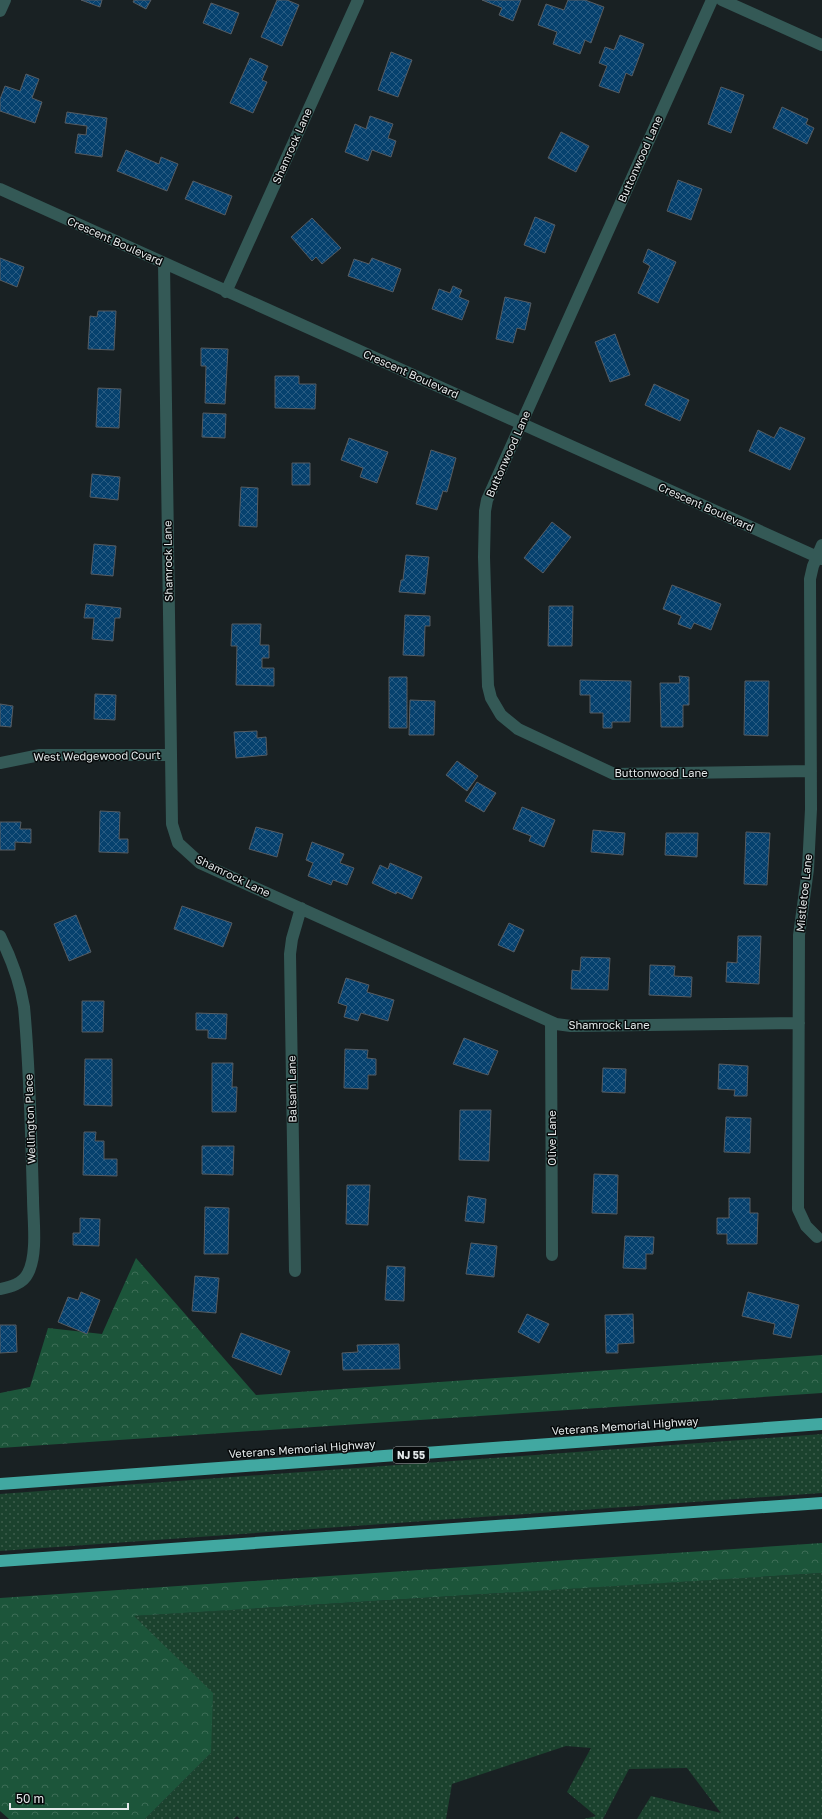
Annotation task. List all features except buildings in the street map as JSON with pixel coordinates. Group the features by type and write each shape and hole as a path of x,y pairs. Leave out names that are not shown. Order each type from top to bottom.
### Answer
{"highway":[{"name":"Veterans Memorial Highway","path":"0,1484 822,1424"},
{"path":"0,1561 822,1503"}],"street":[{"path":"0,11 5,0"},
{"name":"Shamrock Lane","path":"226,292 358,0"},
{"name":"Buttonwood Lane","path":"712,0 521,423 488,500 485,511 484,557 488,686 491,698 501,715 518,729 614,774 811,771"},
{"path":"722,0 822,45"},
{"name":"Crescent Boulevard","path":"0,189 819,558"},
{"name":"Shamrock Lane","path":"164,263 172,824 178,843 200,863 551,1022 570,1026 799,1023"},
{"name":"Mistletoe Lane","path":"817,1237 806,1226 798,1209 799,935 808,869 811,771 810,579 819,558 822,545"},
{"name":"West Wedgewood Court","path":"0,763 40,755 171,755"},
{"name":"Balsam Lane","path":"295,1271 290,954 292,939 301,908"},
{"name":"Wellington Place","path":"0,936 7,950 22,990 24,1007 32,1138 33,1242 31,1266 28,1275 18,1284 0,1289"},
{"name":"Olive Lane","path":"551,1022 552,1255"}],"green space":[{"path":"136,1258 256,1395 822,1355 822,1393 0,1448 0,1393 30,1387 48,1328 102,1334"},
{"path":"822,1434 822,1493 0,1551 0,1494"},
{"path":"822,1543 822,1573 134,1616 213,1693 211,1753 145,1819 9,1819 0,1811 0,1598"},
{"path":"822,1573 822,1819 637,1819 651,1796 721,1813 687,1768 629,1769 603,1819 584,1819 596,1816 567,1792 591,1748 566,1746 452,1784 446,1819 240,1819 237,1816 234,1819 145,1819 211,1753 133,1616"}]}
